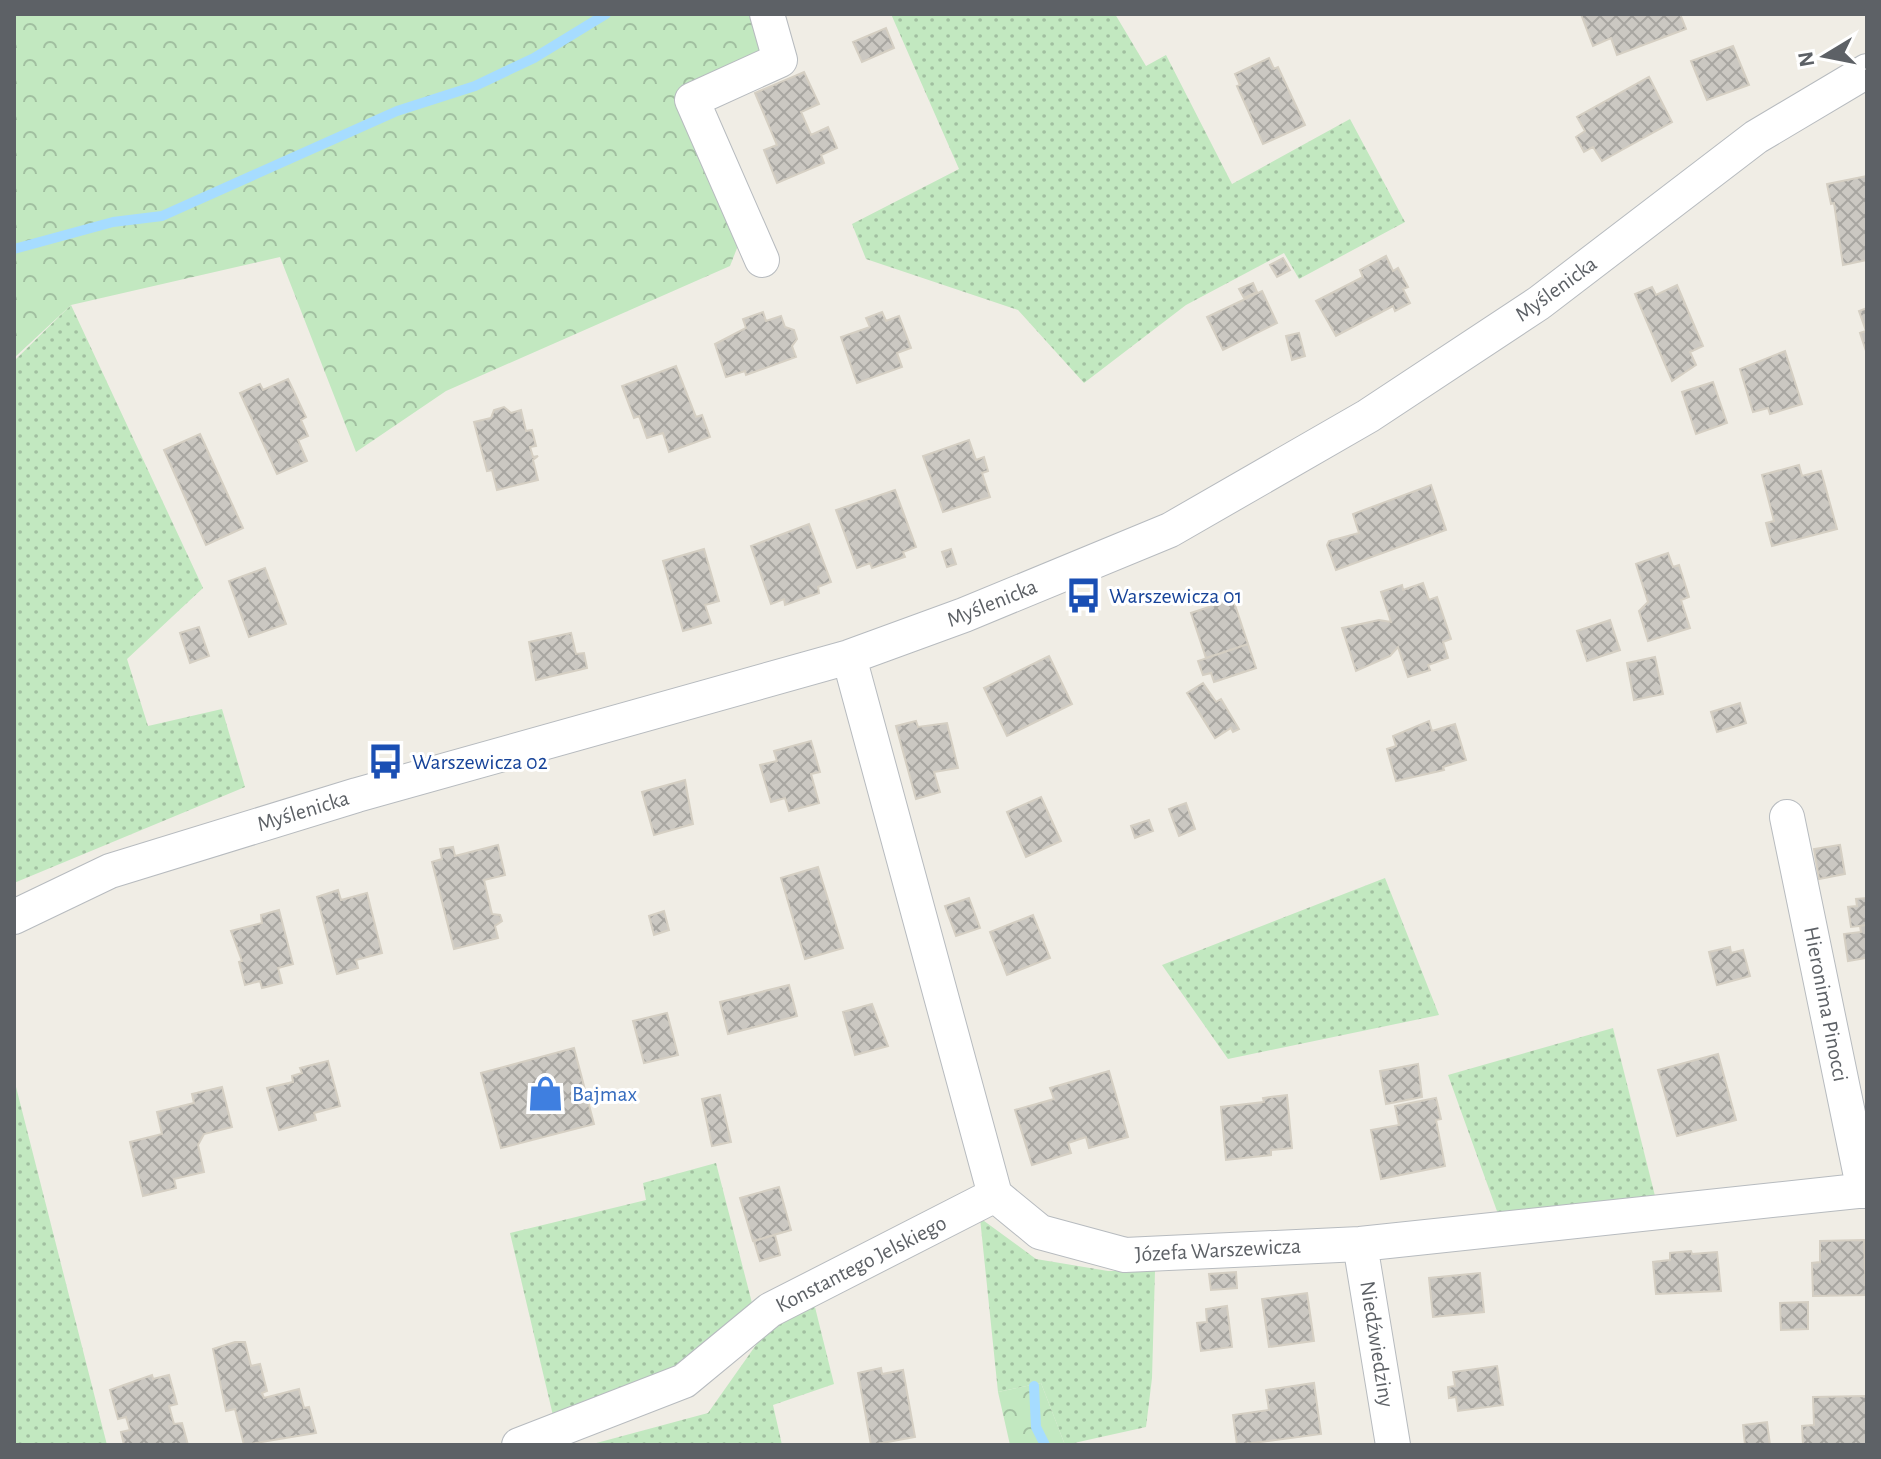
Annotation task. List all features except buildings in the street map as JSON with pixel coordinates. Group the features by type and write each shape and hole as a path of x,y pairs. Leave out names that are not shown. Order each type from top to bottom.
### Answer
{"street":[{"path":"762,260 692,100 780,60 767,14"},
{"name":"Myślenicka","path":"14,917 110,871 357,795 849,657 964,615 1170,530 1346,430 1539,303 1756,137 1867,71"},
{"path":"849,657 995,1195"},
{"name":"Hieronima Pinocci","path":"1787,817 1865,1190"},
{"name":"Józefa Warszewicza","path":"995,1195 1040,1232 1125,1255 1360,1244 1865,1190"},
{"name":"Konstantego Jelskiego","path":"519,1445 684,1381 770,1310 995,1195"},
{"name":"Niedźwiedziny","path":"1360,1244 1393,1445"}],"green space":[{"path":"14,14 767,14 780,60 707,97 741,238 730,266 446,391 356,452 280,257 71,305 14,358"},
{"path":"891,14 1115,14 1146,66 1166,55 1232,184 1350,119 1405,222 1299,279 1284,253 1186,305 1084,383 1018,310 866,259 852,224 959,169"},
{"path":"71,305 203,588 127,659 148,726 222,709 245,787 14,883 14,361"},
{"path":"1385,878 1439,1015 1228,1059 1162,965"},
{"path":"1613,1028 1656,1200 1498,1214 1448,1075"},
{"path":"14,1079 107,1445 14,1445"},
{"path":"716,1163 752,1303 664,1381 555,1424 510,1233 646,1200 643,1183"},
{"path":"980,1218 1036,1259 1108,1271 1155,1271 1152,1378 1146,1427 1065,1445 1041,1383 998,1392"},
{"path":"813,1299 834,1384 773,1405 782,1445 589,1445 708,1413 763,1335"},
{"path":"1041,1383 1065,1445 1010,1445 998,1392"}],"waterway":[{"path":"14,249 113,222 162,216 397,111 475,86 534,58 606,14"},
{"path":"1034,1386 1036,1427 1045,1445"}],"place":[{"name":"Warszewicza 01","path":"1083,596"},
{"name":"Warszewicza 02","path":"386,762"},
{"name":"Bajmax","path":"546,1094"}]}
